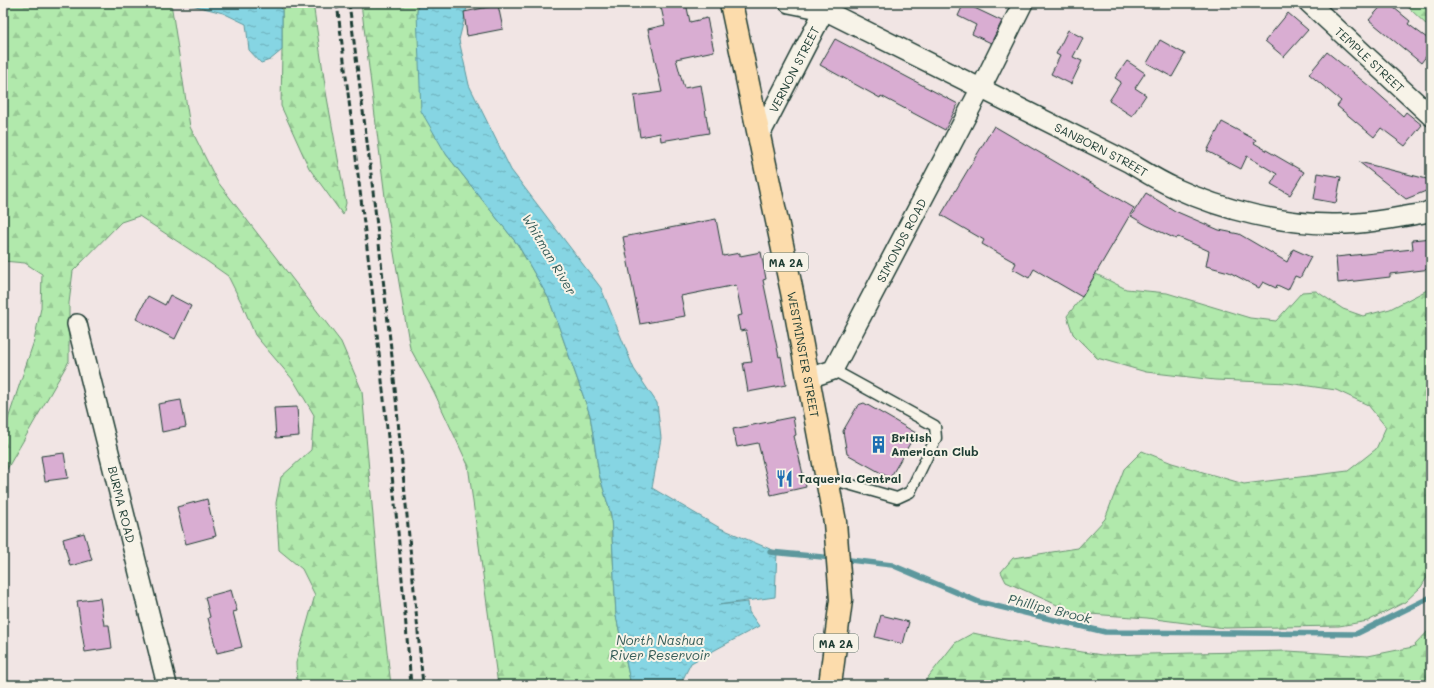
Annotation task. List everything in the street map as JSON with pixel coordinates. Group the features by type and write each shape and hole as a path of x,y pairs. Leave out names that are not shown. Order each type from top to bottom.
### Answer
{"highway":[{"name":"WESTMINSTER STREET","path":"732,3 809,378 835,522 841,600 830,685"}],"street":[{"name":"SANBORN STREET","path":"789,3 826,7 981,88 1130,163 1173,188 1207,201 1236,210 1276,219 1314,224 1372,222 1431,210"},
{"name":"SIMONDS ROAD","path":"833,370 981,88 1023,3"},
{"name":"TEMPLE STREET","path":"1309,3 1431,116"},
{"name":"VERNON STREET","path":"760,135 826,7"},
{"name":"BURMA ROAD","path":"78,324 167,685"},
{"path":"809,378 833,370"}],"lane":[{"path":"827,478 897,498 910,492 936,438 934,426 833,370"}],"green space":[{"path":"3,3 171,3 190,127 217,181 341,342 362,391 379,584 391,685 297,685 296,663 315,595 302,569 279,550 276,503 281,477 311,450 314,415 294,381 255,335 228,276 139,216 121,222 73,271 69,303 69,361 3,476 3,434 34,341 41,308 42,274 25,263 3,261"},
{"path":"280,3 313,3 326,92 346,203 343,215 309,168 281,106 282,10"},
{"path":"361,3 418,3 417,13 446,154 518,245 549,299 590,415 599,474 611,515 616,616 631,685 498,685 468,465 434,392 410,348 386,205"},
{"path":"1401,3 1431,3 1431,29 1409,8"},
{"path":"1096,274 1126,289 1167,293 1250,318 1276,321 1302,292 1316,291 1343,309 1363,316 1390,309 1431,288 1431,571 1421,587 1405,602 1368,621 1339,626 1225,628 1147,618 1075,613 1006,582 1001,572 1013,558 1078,548 1105,519 1124,469 1142,451 1172,463 1244,484 1348,471 1376,449 1386,427 1368,405 1336,390 1288,383 1215,380 1146,372 1097,358 1073,334 1067,316 1082,297"},
{"path":"1431,628 1431,685 922,685 955,643 973,633 1010,641 1102,655 1288,651 1368,656 1413,647"}],"water":[{"path":"188,3 280,3 282,10 282,50 270,60 261,63 249,50 246,24 223,13"},
{"path":"418,3 468,3 459,40 469,85 511,170 601,288 634,369 657,403 661,438 652,488 720,528 777,552 775,597 718,605 748,602 749,612 759,626 691,663 680,685 631,685 616,616 611,515 599,474 590,415 549,299 518,245 446,154 421,111 417,13"}],"building":[{"path":"660,3 686,3 690,22 707,18 714,51 676,59 684,88 701,85 709,133 661,141 660,133 640,137 634,96 662,92 648,29 665,25"},
{"path":"964,3 1002,21 991,43 972,34 976,25 958,16"},
{"path":"1384,3 1388,3 1410,21 1408,24 1431,41 1431,50 1421,63 1369,20"},
{"path":"498,5 503,29 467,36 464,12"},
{"path":"1288,13 1308,30 1284,57 1265,41"},
{"path":"1068,30 1083,38 1073,57 1082,61 1071,84 1051,74 1060,56 1056,54"},
{"path":"835,39 958,104 945,130 881,96 880,98 820,65"},
{"path":"1160,40 1185,54 1172,77 1147,63"},
{"path":"1327,52 1374,90 1403,116 1406,112 1422,125 1405,146 1381,128 1374,137 1337,106 1341,101 1309,74"},
{"path":"1127,61 1145,73 1135,88 1146,95 1132,116 1109,101 1121,82 1115,78"},
{"path":"1222,122 1256,140 1254,143 1304,172 1290,195 1271,184 1277,174 1247,156 1241,169 1207,151"},
{"path":"994,126 1134,208 1082,297 1034,269 1029,278 1013,269 1016,263 982,244 984,240 941,215"},
{"path":"1359,162 1431,180 1431,189 1406,199"},
{"path":"1318,173 1341,177 1336,203 1314,199"},
{"path":"1146,193 1175,211 1219,230 1239,234 1287,262 1293,249 1311,257 1300,278 1295,276 1288,290 1277,285 1276,288 1263,282 1259,288 1229,272 1206,266 1209,251 1178,237 1176,239 1131,216"},
{"path":"716,219 723,256 740,253 740,256 761,252 766,279 763,280 779,357 781,356 786,385 748,392 743,363 752,362 746,330 740,331 737,316 742,315 736,285 681,296 685,316 640,324 623,237"},
{"path":"1431,238 1431,269 1390,274 1390,277 1338,283 1336,257 1413,249 1412,240"},
{"path":"170,295 191,306 175,339 136,319 148,296 165,305"},
{"path":"181,400 186,427 162,432 158,404"},
{"name":"British American Club","path":"864,403 916,433 890,478 847,454 843,431 858,405"},
{"path":"297,407 299,436 276,438 274,408"},
{"path":"793,417 796,435 794,436 806,487 771,495 758,443 737,447 733,429"},
{"path":"64,453 68,478 45,481 41,456"},
{"path":"207,499 216,536 186,544 177,507"},
{"path":"84,533 92,560 70,566 63,539"},
{"path":"231,590 237,611 233,612 242,647 217,653 208,618 210,617 205,597"},
{"path":"100,598 104,625 109,625 112,648 85,652 77,601"},
{"path":"881,615 909,622 903,644 875,637"}],"waterway":[{"name":"Phillips Brook","path":"770,552 833,558"},
{"name":"Phillips Brook","path":"841,559 892,565 979,602 1105,632 1356,634 1431,597"}],"railway":[{"path":"337,3 374,305 398,532 411,685"},
{"path":"349,3 370,165 392,357 423,685"}],"place":[{"name":"British American Club","path":"878,444"},
{"name":"Taqueria Central","path":"785,478"}],"water label":[{"name":"Whitman River","path":"550,254"},
{"name":"North Nashua River Reservoir","path":"660,646"}]}
